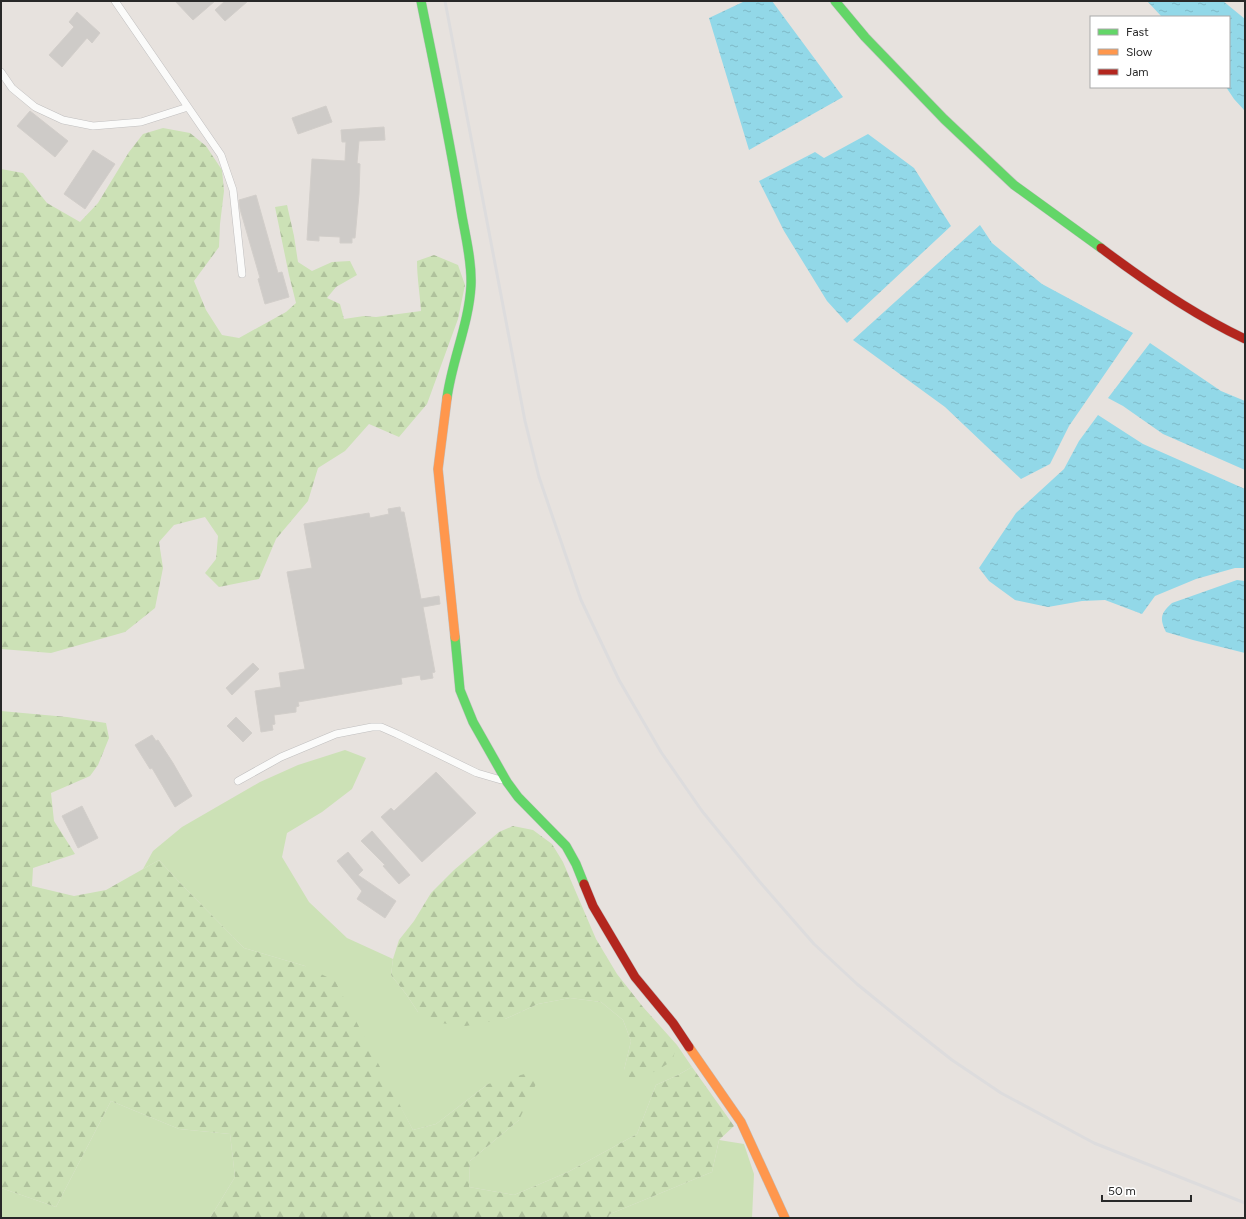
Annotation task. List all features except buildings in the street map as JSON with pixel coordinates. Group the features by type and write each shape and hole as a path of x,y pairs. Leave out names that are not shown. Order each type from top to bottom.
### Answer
{"street":[{"path":"421,1 450,142 471,263 471,286 468,309 449,384 438,469 460,690 472,722 507,782 518,797 566,846 576,864 593,906 635,977 673,1023 741,1122 785,1218"},
{"path":"835,1 865,37 944,119 1014,185 1136,274 1219,328 1245,339"}],"lane":[{"path":"115,1 220,155 233,190 242,274"},
{"path":"1,72 12,88 35,107 63,120 93,126 141,122 188,107"},
{"path":"238,781 280,757 336,734 372,726 397,734 477,773 507,782"}],"green space":[{"path":"163,128 190,133 206,146 222,170 224,191 219,247 194,281 206,310 222,335 239,338 286,312 296,303 275,207 287,205 298,262 312,271 332,262 350,261 357,275 336,287 327,298 340,304 344,319 364,316 376,317 421,311 417,261 434,255 458,265 465,285 458,319 427,404 399,437 369,424 345,451 318,468 308,501 276,539 259,579 219,587 205,573 216,559 218,536 205,517 174,525 159,542 163,568 155,608 125,632 51,653 1,649 1,169 23,173 47,203 80,222 98,203 129,152 143,134"},
{"path":"1,711 67,717 106,723 109,738 98,765 90,776 51,793 54,821 75,854 33,868 32,886 74,896 106,890 159,860 244,948 305,966 335,981 413,1130 436,1124 488,1084 543,1069 519,1120 470,1161 469,1187 514,1195 568,1172 637,1134 656,1085 692,1067 734,1126 719,1140 712,1172 610,1214 608,1218 210,1218 235,1177 230,1134 179,1129 111,1101 56,1207 1,1188"},
{"path":"345,750 366,758 352,789 322,812 287,833 282,857 309,902 347,938 393,959 391,975 418,1012 505,1019 538,1004 570,998 601,1002 623,1020 631,1041 624,1070 677,1045 692,1067 656,1085 637,1134 568,1172 514,1195 469,1187 470,1161 519,1120 488,1084 436,1124 413,1130 394,1095 305,966 244,948 159,860 143,869 153,851 182,827 260,782 298,765"},
{"path":"513,826 533,830 552,844 563,862 596,939 617,974 643,1007 677,1045 672,1061 656,1071 632,1081 624,1070 631,1041 623,1020 601,1002 570,998 538,1004 505,1019 466,1026 440,1023 418,1012 391,975 393,959 399,940 414,921 431,893 454,870 499,832"},
{"path":"111,1101 179,1129 230,1134 235,1177 210,1218 1,1218 1,1188 56,1207"},
{"path":"719,1140 744,1144 754,1174 752,1218 608,1218 610,1214 712,1172"}],"water":[{"path":"745,1 772,1 843,97 749,150 709,18"},
{"path":"1147,1 1223,1 1245,19 1245,111 1227,88 1230,88 1230,16 1161,16"},
{"path":"868,134 914,168 951,226 847,323 827,301 784,231 759,181 815,152 824,158"},
{"path":"980,225 992,243 1042,284 1133,333 1069,426 1050,464 1021,479 945,407 853,340"},
{"path":"1150,343 1221,391 1245,401 1245,470 1163,434 1123,406 1108,398"},
{"path":"1098,415 1143,444 1245,489 1245,568 1235,568 1196,579 1155,596 1142,614 1105,600 1082,601 1048,607 1015,600 989,581 979,568 1016,513 1064,469 1079,441"},
{"path":"1237,580 1245,581 1245,653 1166,632 1162,623 1162,616 1165,610 1172,603"}],"railway":[{"path":"445,1 525,421 539,477 581,600 619,680 661,752 702,811 759,881 814,944 857,984 952,1060 1001,1093 1094,1143 1245,1203"}],"traffic: fast":[{"path":"421,1 452,158 468,248 471,276 470,299 449,384 447,398"},
{"path":"835,1 865,37 944,119 1014,185 1101,248"},
{"path":"455,637 460,690 473,722 507,782 518,797 566,846 576,864 584,884"}],"traffic: slow":[{"path":"447,398 438,469 455,637"},
{"path":"689,1047 741,1122 785,1218"}],"traffic: jam":[{"path":"1101,248 1189,309 1245,339"},
{"path":"584,884 593,906 635,977 673,1023 689,1047"}]}
